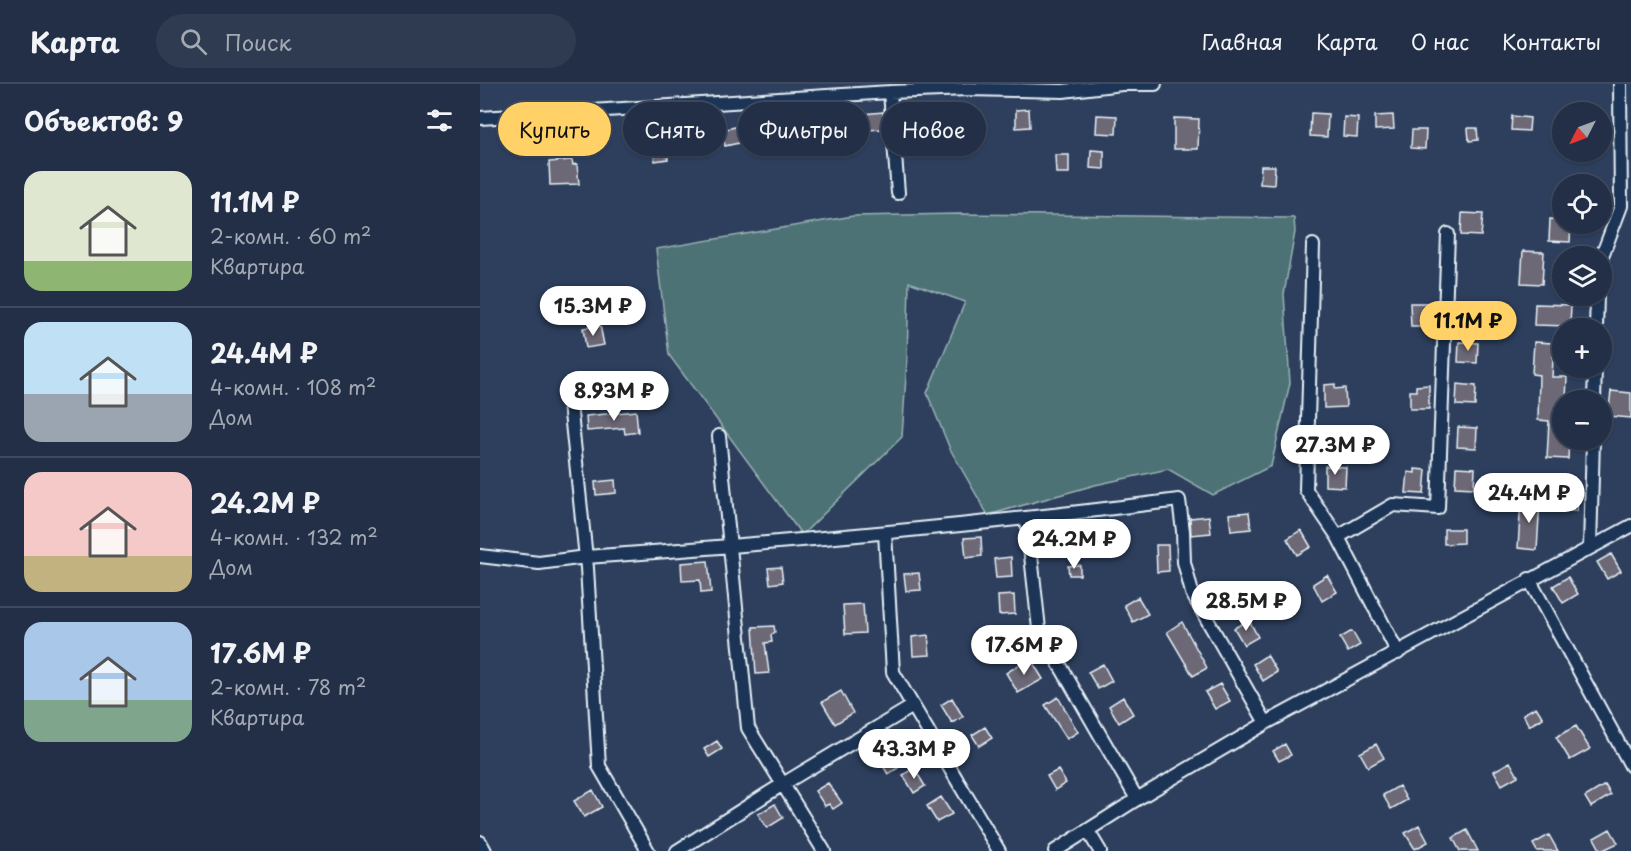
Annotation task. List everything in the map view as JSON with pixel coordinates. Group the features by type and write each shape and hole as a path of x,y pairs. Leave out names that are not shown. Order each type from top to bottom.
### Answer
{"street":[{"path":"480,118 890,92 968,89 1063,91 1122,84 1155,84"},
{"path":"1607,246 1626,208 1620,84"},
{"path":"890,92 898,193"},
{"path":"1338,537 1393,505 1438,508 1448,234"},
{"path":"1313,245 1306,490 1338,537 1398,653"},
{"path":"569,394 586,557 599,766 648,851"},
{"path":"719,436 748,728 824,851"},
{"path":"1590,547 1593,450"},
{"path":"480,556 539,563 1028,519 1179,500 1184,531 1184,562 1192,593 1266,723"},
{"path":"1028,519 1039,629 1137,799"},
{"path":"1054,851 1266,723 1398,653 1529,579 1631,526"},
{"path":"885,533 892,672 999,851"},
{"path":"1529,579 1631,766"},
{"path":"678,851 783,784 913,706"},
{"path":"1088,831 1100,851"},
{"path":"480,842 485,851"}],"green space":[{"path":"958,214 1294,218 1295,232 1284,294 1290,383 1271,466 1213,495 1168,469 1095,485 988,515 950,449 927,393 965,302 909,282 902,437 802,535 669,355 656,249 853,216"}],"building":[{"path":"1029,109 1030,127 1016,128 1016,110"},
{"path":"881,112 881,129 869,130 869,113"},
{"path":"1311,113 1328,114 1327,137 1310,136"},
{"path":"1097,115 1117,116 1116,134 1096,133"},
{"path":"1393,115 1394,129 1375,130 1375,116"},
{"path":"1512,116 1530,118 1529,131 1511,130"},
{"path":"1344,117 1358,118 1357,137 1343,136"},
{"path":"1174,118 1199,119 1198,149 1174,149"},
{"path":"738,126 738,143 726,146 726,129"},
{"path":"1468,128 1477,128 1478,140 1469,141"},
{"path":"1412,130 1426,130 1425,149 1411,148"},
{"path":"1091,150 1104,151 1104,169 1090,168"},
{"path":"1055,155 1069,155 1069,173 1056,173"},
{"path":"654,156 668,156 668,159 655,161"},
{"path":"572,160 573,165 577,164 579,184 550,185 549,162"},
{"path":"1261,166 1275,166 1274,185 1260,184"},
{"path":"1462,213 1483,214 1481,236 1461,235"},
{"path":"1550,219 1552,219 1552,234 1570,234 1570,242 1549,241"},
{"path":"1523,251 1544,252 1542,284 1521,283"},
{"path":"1459,302 1480,304 1479,326 1458,324"},
{"path":"1410,303 1429,303 1430,327 1411,327"},
{"path":"1535,304 1571,306 1570,318 1552,318 1552,326 1534,325"},
{"path":"600,325 604,345 586,348 583,328"},
{"path":"1459,342 1478,343 1477,363 1458,362"},
{"path":"1534,342 1552,343 1552,378 1567,378 1566,390 1552,390 1552,450 1568,450 1568,459 1547,458 1549,421 1538,420 1539,375 1532,374"},
{"path":"1335,384 1335,389 1345,388 1346,407 1324,408 1324,385"},
{"path":"1457,384 1476,386 1475,406 1456,405"},
{"path":"1429,385 1429,409 1410,409 1410,391 1416,391 1416,386"},
{"path":"1612,391 1631,393 1631,418 1612,416"},
{"path":"636,411 638,432 625,434 624,428 587,431 586,416"},
{"path":"1458,427 1477,428 1476,448 1457,447"},
{"path":"1325,466 1346,467 1345,487 1325,486"},
{"path":"1456,467 1475,468 1474,488 1455,487"},
{"path":"1415,469 1426,470 1424,494 1406,493 1408,472 1415,473"},
{"path":"615,480 616,493 596,495 595,482"},
{"path":"1559,490 1578,491 1577,511 1558,510"},
{"path":"1521,499 1540,500 1537,550 1518,548"},
{"path":"1249,512 1251,529 1231,531 1229,514"},
{"path":"1209,516 1211,533 1191,535 1190,518"},
{"path":"1444,529 1463,529 1463,543 1444,544"},
{"path":"1301,530 1311,547 1297,555 1287,539"},
{"path":"1111,534 1112,547 1087,549 1085,536"},
{"path":"981,537 982,556 966,558 964,538"},
{"path":"1156,545 1168,545 1169,571 1157,572"},
{"path":"1611,554 1621,571 1607,579 1597,562"},
{"path":"1011,557 1012,577 996,578 994,559"},
{"path":"708,561 711,592 701,593 700,580 682,581 681,563"},
{"path":"1080,565 1080,575 1069,575 1068,566"},
{"path":"781,567 783,582 770,584 768,568"},
{"path":"919,573 921,590 906,591 904,574"},
{"path":"1327,575 1337,592 1322,601 1313,584"},
{"path":"1568,577 1578,594 1563,603 1553,586"},
{"path":"1231,587 1241,604 1227,612 1217,595"},
{"path":"1014,595 1015,614 999,615 998,596"},
{"path":"1138,597 1148,614 1133,622 1124,605"},
{"path":"863,604 865,633 845,634 843,605"},
{"path":"1249,620 1258,637 1244,645 1234,628"},
{"path":"1182,622 1207,668 1193,676 1167,632"},
{"path":"774,626 775,632 771,635 772,642 765,643 769,673 756,674 753,627"},
{"path":"1352,631 1360,645 1348,652 1340,638"},
{"path":"928,635 930,655 913,656 912,637"},
{"path":"1267,655 1277,672 1263,681 1253,664"},
{"path":"1030,658 1043,679 1018,693 1006,673"},
{"path":"1103,664 1112,681 1098,689 1088,672"},
{"path":"1220,684 1230,701 1215,709 1205,692"},
{"path":"841,691 853,713 835,724 822,702"},
{"path":"1058,697 1078,732 1067,739 1045,705"},
{"path":"1123,697 1133,714 1119,723 1109,706"},
{"path":"952,698 963,717 952,723 941,705"},
{"path":"1536,707 1543,718 1529,726 1523,714"},
{"path":"1576,726 1590,749 1570,760 1556,737"},
{"path":"985,727 992,738 979,746 972,735"},
{"path":"717,741 722,749 709,757 704,749"},
{"path":"1285,744 1291,755 1279,761 1273,751"},
{"path":"1376,744 1384,758 1368,767 1360,753"},
{"path":"893,760 898,768 888,774 883,766"},
{"path":"1510,762 1518,776 1502,785 1494,771"},
{"path":"914,768 925,786 914,793 903,775"},
{"path":"1058,770 1066,783 1055,790 1047,776"},
{"path":"828,783 842,803 833,809 829,804 825,806 815,791"},
{"path":"1605,785 1611,795 1591,807 1585,797"},
{"path":"1399,786 1407,800 1391,809 1383,795"},
{"path":"593,790 602,807 584,817 574,801"},
{"path":"941,797 952,814 937,822 927,806"},
{"path":"775,804 783,818 767,828 758,814"},
{"path":"1419,825 1428,842 1415,849 1405,833"},
{"path":"1610,829 1618,843 1601,851 1594,838"},
{"path":"1467,830 1478,851 1460,851 1453,838"},
{"path":"1549,835 1558,851 1537,851 1533,844"}]}
